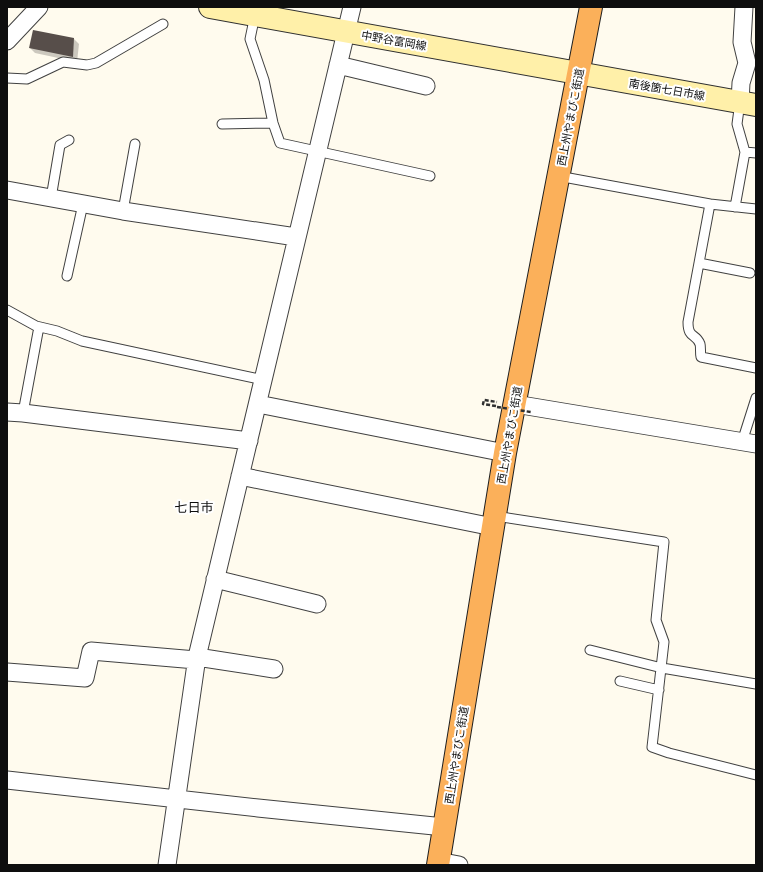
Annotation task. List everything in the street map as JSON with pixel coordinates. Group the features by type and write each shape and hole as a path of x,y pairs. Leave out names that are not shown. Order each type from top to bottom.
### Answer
{"highway":[{"name":"西上州やまびこ街道","path":"445,864 444,826 505,453 511,406 558,176 590,7"}],"main road":[{"name":"中野谷富岡線","path":"210,7 242,11 346,32 578,72"},
{"name":"南後箇七日市線","path":"578,72 748,103"}],"street":[{"path":"7,41 39,7"},
{"path":"167,865 197,658 264,380 296,237 352,7"},
{"path":"744,7 742,42 747,64 741,83 748,103"},
{"path":"338,65 426,86"},
{"path":"7,190 123,211 296,237"},
{"path":"258,404 505,453"},
{"path":"511,406 749,443"},
{"path":"15,413 249,441"},
{"path":"240,476 494,521"},
{"path":"216,579 317,604"},
{"path":"7,672 85,678 91,650 197,658 274,669"},
{"path":"7,780 258,808 444,826"}],"lane":[{"path":"242,11 264,80 273,123 280,143 430,176"},
{"path":"7,78 27,79 63,62 88,65 96,62 162,24"},
{"path":"735,207 745,152 737,124 748,103"},
{"path":"222,124 273,123"},
{"path":"51,198 60,145 69,140"},
{"path":"123,211 135,144"},
{"path":"745,152 756,153"},
{"path":"558,176 710,204 756,209"},
{"path":"68,276 83,204"},
{"path":"710,204 688,322 688,329 691,336 697,338 701,345 701,357 756,368"},
{"path":"699,264 750,274"},
{"path":"7,310 36,326 57,331 82,341 264,380"},
{"path":"15,413 38,332"},
{"path":"749,443 756,398"},
{"path":"494,521 664,542 656,620 664,642 652,747 669,753 756,775"},
{"path":"590,650 662,668 756,684"},
{"path":"620,681 659,690"}],"path":[{"path":"484,400 511,406 511,406 483,404 484,400"}],"building":[{"path":"33,30 74,38 73,57 29,48"}],"district":[{"name":"七日市","path":"194,507"}]}
